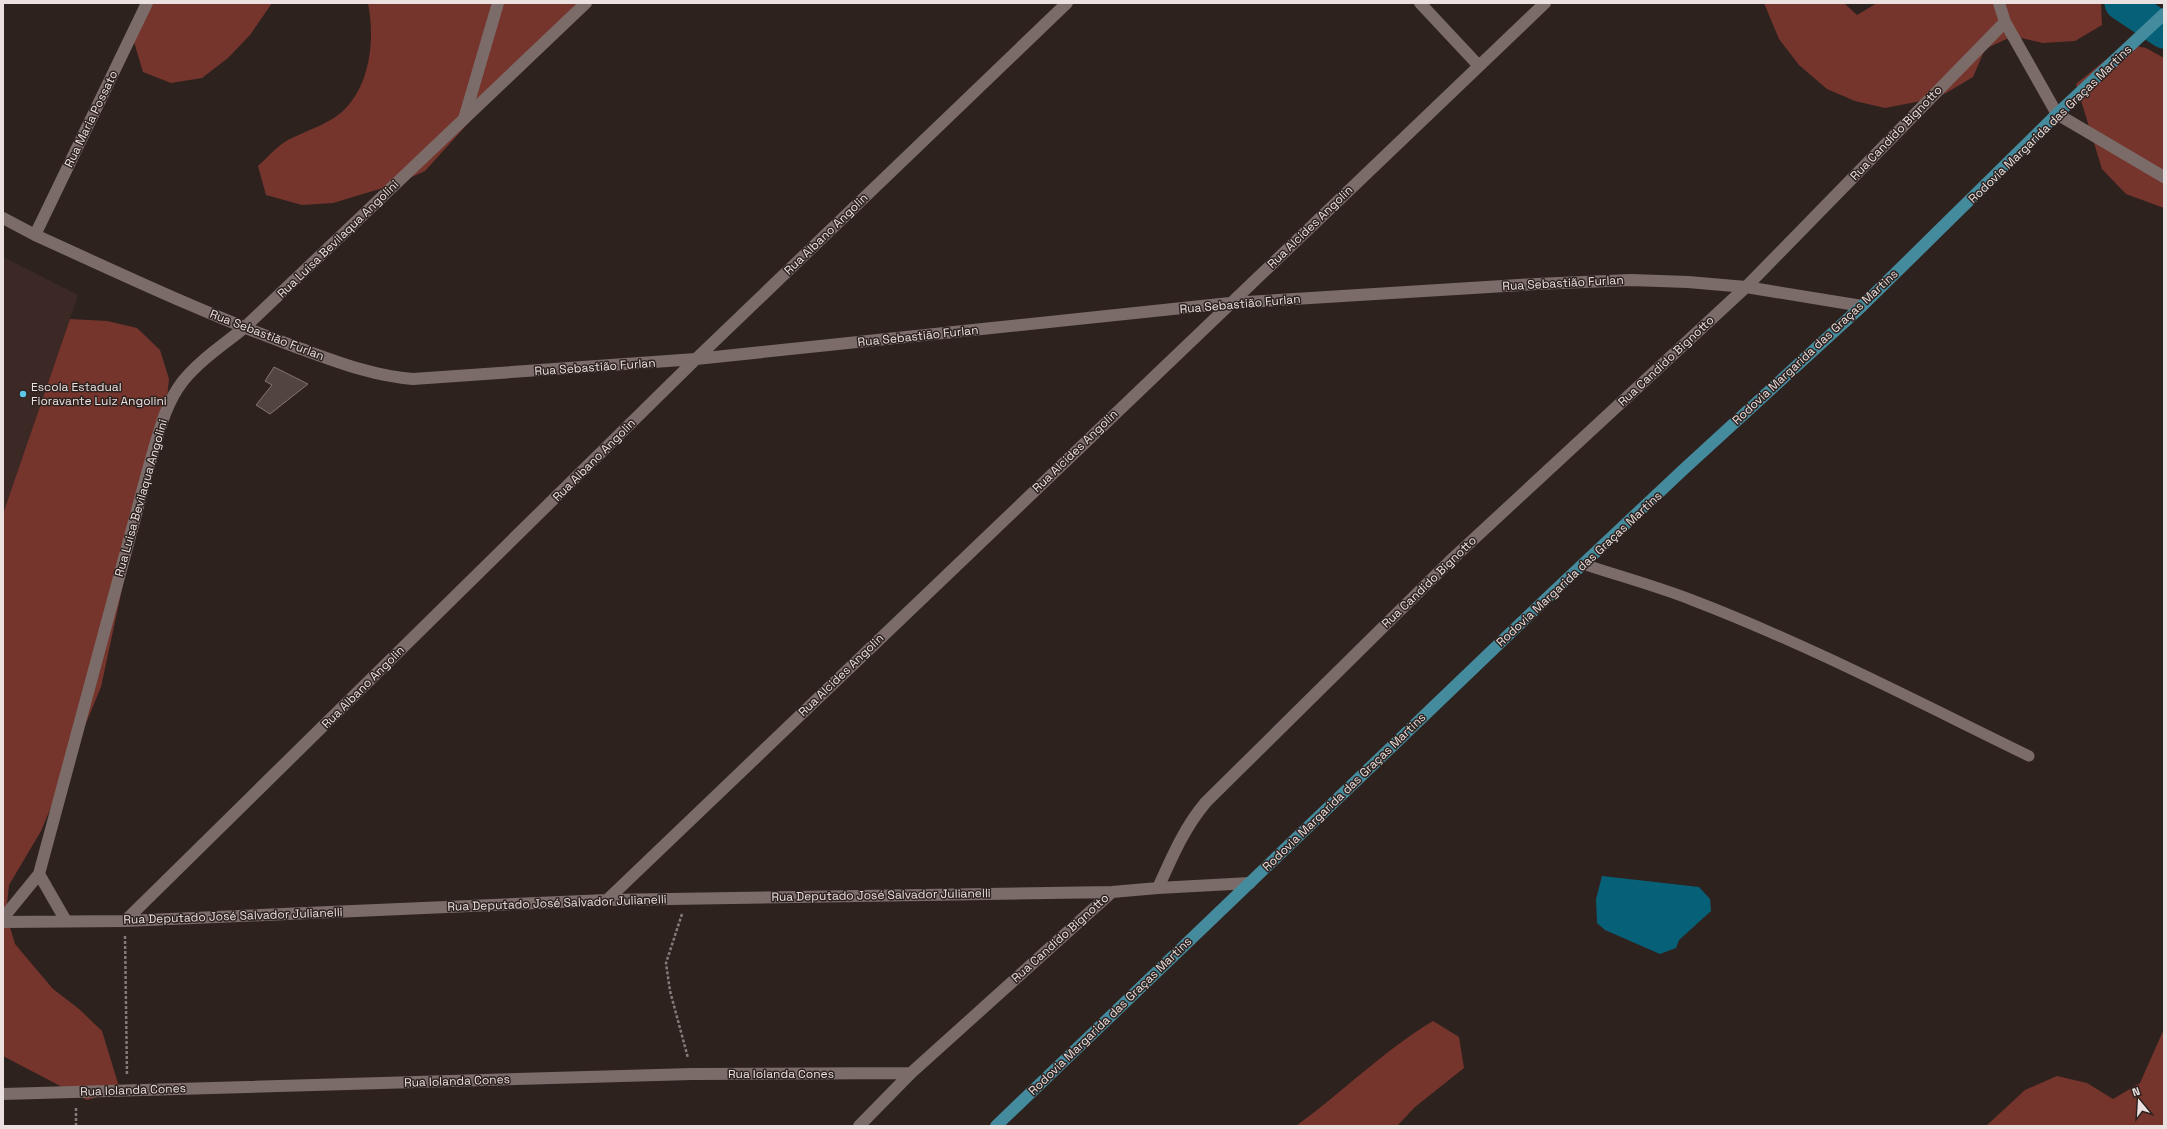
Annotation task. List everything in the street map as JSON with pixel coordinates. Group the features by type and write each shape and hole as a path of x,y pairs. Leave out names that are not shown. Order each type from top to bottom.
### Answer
{"main road":[{"name":"Rodovia Margarida das Graças Martins","path":"996,1126 1583,564 1862,306 2057,114 2164,14"}],"street":[{"name":"Rua Maria Possato","path":"35,235 147,3"},
{"path":"463,120 498,3"},
{"name":"Rua Luisa Bevilaqua Angolini","path":"3,918 39,874 149,466 166,410 177,389 192,370 244,328 586,3"},
{"name":"Rua Albano Angolin","path":"125,921 696,359 1067,3"},
{"path":"1420,3 1479,66"},
{"name":"Rua Alcides Angolin","path":"607,900 1545,3"},
{"path":"1999,3 2005,22 2057,114 2164,177"},
{"name":"Rua Candido Bignotto","path":"859,1126 911,1073 1112,892 1158,888 1180,839 1190,821 1206,802 1450,561 1746,288 2005,22"},
{"name":"Rua Sebastião Furlan","path":"3,218 35,235 244,328 356,368 396,378 428,380 696,359 1230,304 1591,281 1688,282 1746,288 1862,306"},
{"path":"39,874 66,921"},
{"path":"1158,888 1250,883"},
{"name":"Rua Deputado José Salvador Julianelli","path":"3,922 125,921 607,900 1112,892"},
{"name":"Rua Iolanda Cones","path":"3,1094 692,1074 911,1073"}],"lane":[{"path":"1583,564 1691,600 1742,620 1798,645 2029,756"}],"path":[{"path":"687,899 666,963 670,991 692,1074"},
{"path":"125,921 128,1090"}],"shaded area":[{"path":"153,3 272,3 250,35 228,58 202,78 171,83 143,72 134,42 146,14"},
{"path":"368,3 587,3 491,98 425,171 396,184 333,203 302,205 266,195 258,166 284,143 336,117 352,101 359,89 365,75 370,46 371,31"},
{"path":"1764,3 1844,3 1857,15 1877,3 2101,3 2102,25 2075,41 2043,43 2013,36 1985,49 1973,77 1946,93 1916,102 1885,108 1855,101 1827,89 1799,65 1779,39"},
{"path":"2125,44 2146,48 2164,58 2164,208 2126,194 2102,169 2076,84"},
{"name":"Escola Estadual Fioravante Luiz Angolini","path":"3,257 78,295 3,514"},
{"path":"70,319 107,321 137,328 160,350 169,379 166,408 128,561 101,687 41,831 9,885 6,914 15,944 53,989 79,1009 102,1031 120,1090 87,1100 3,1056 3,514"},
{"path":"1433,1021 1459,1037 1464,1068 1415,1107 1397,1126 1296,1126 1380,1058"},
{"path":"2164,1029 2164,1126 1986,1126 2025,1090 2057,1076 2087,1083 2113,1099 2140,1083"}],"water":[{"path":"1602,876 1699,887 1710,899 1711,911 1679,940 1676,948 1660,954 1605,930 1597,923 1596,899"}],"building":[{"path":"274,367 308,384 270,414 256,405 272,385 265,381"}],"waterway":[{"path":"2122,3 2164,31"}],"place":[{"name":"Escola Estadual Fioravante Luiz Angolini","path":"23,394"}]}
